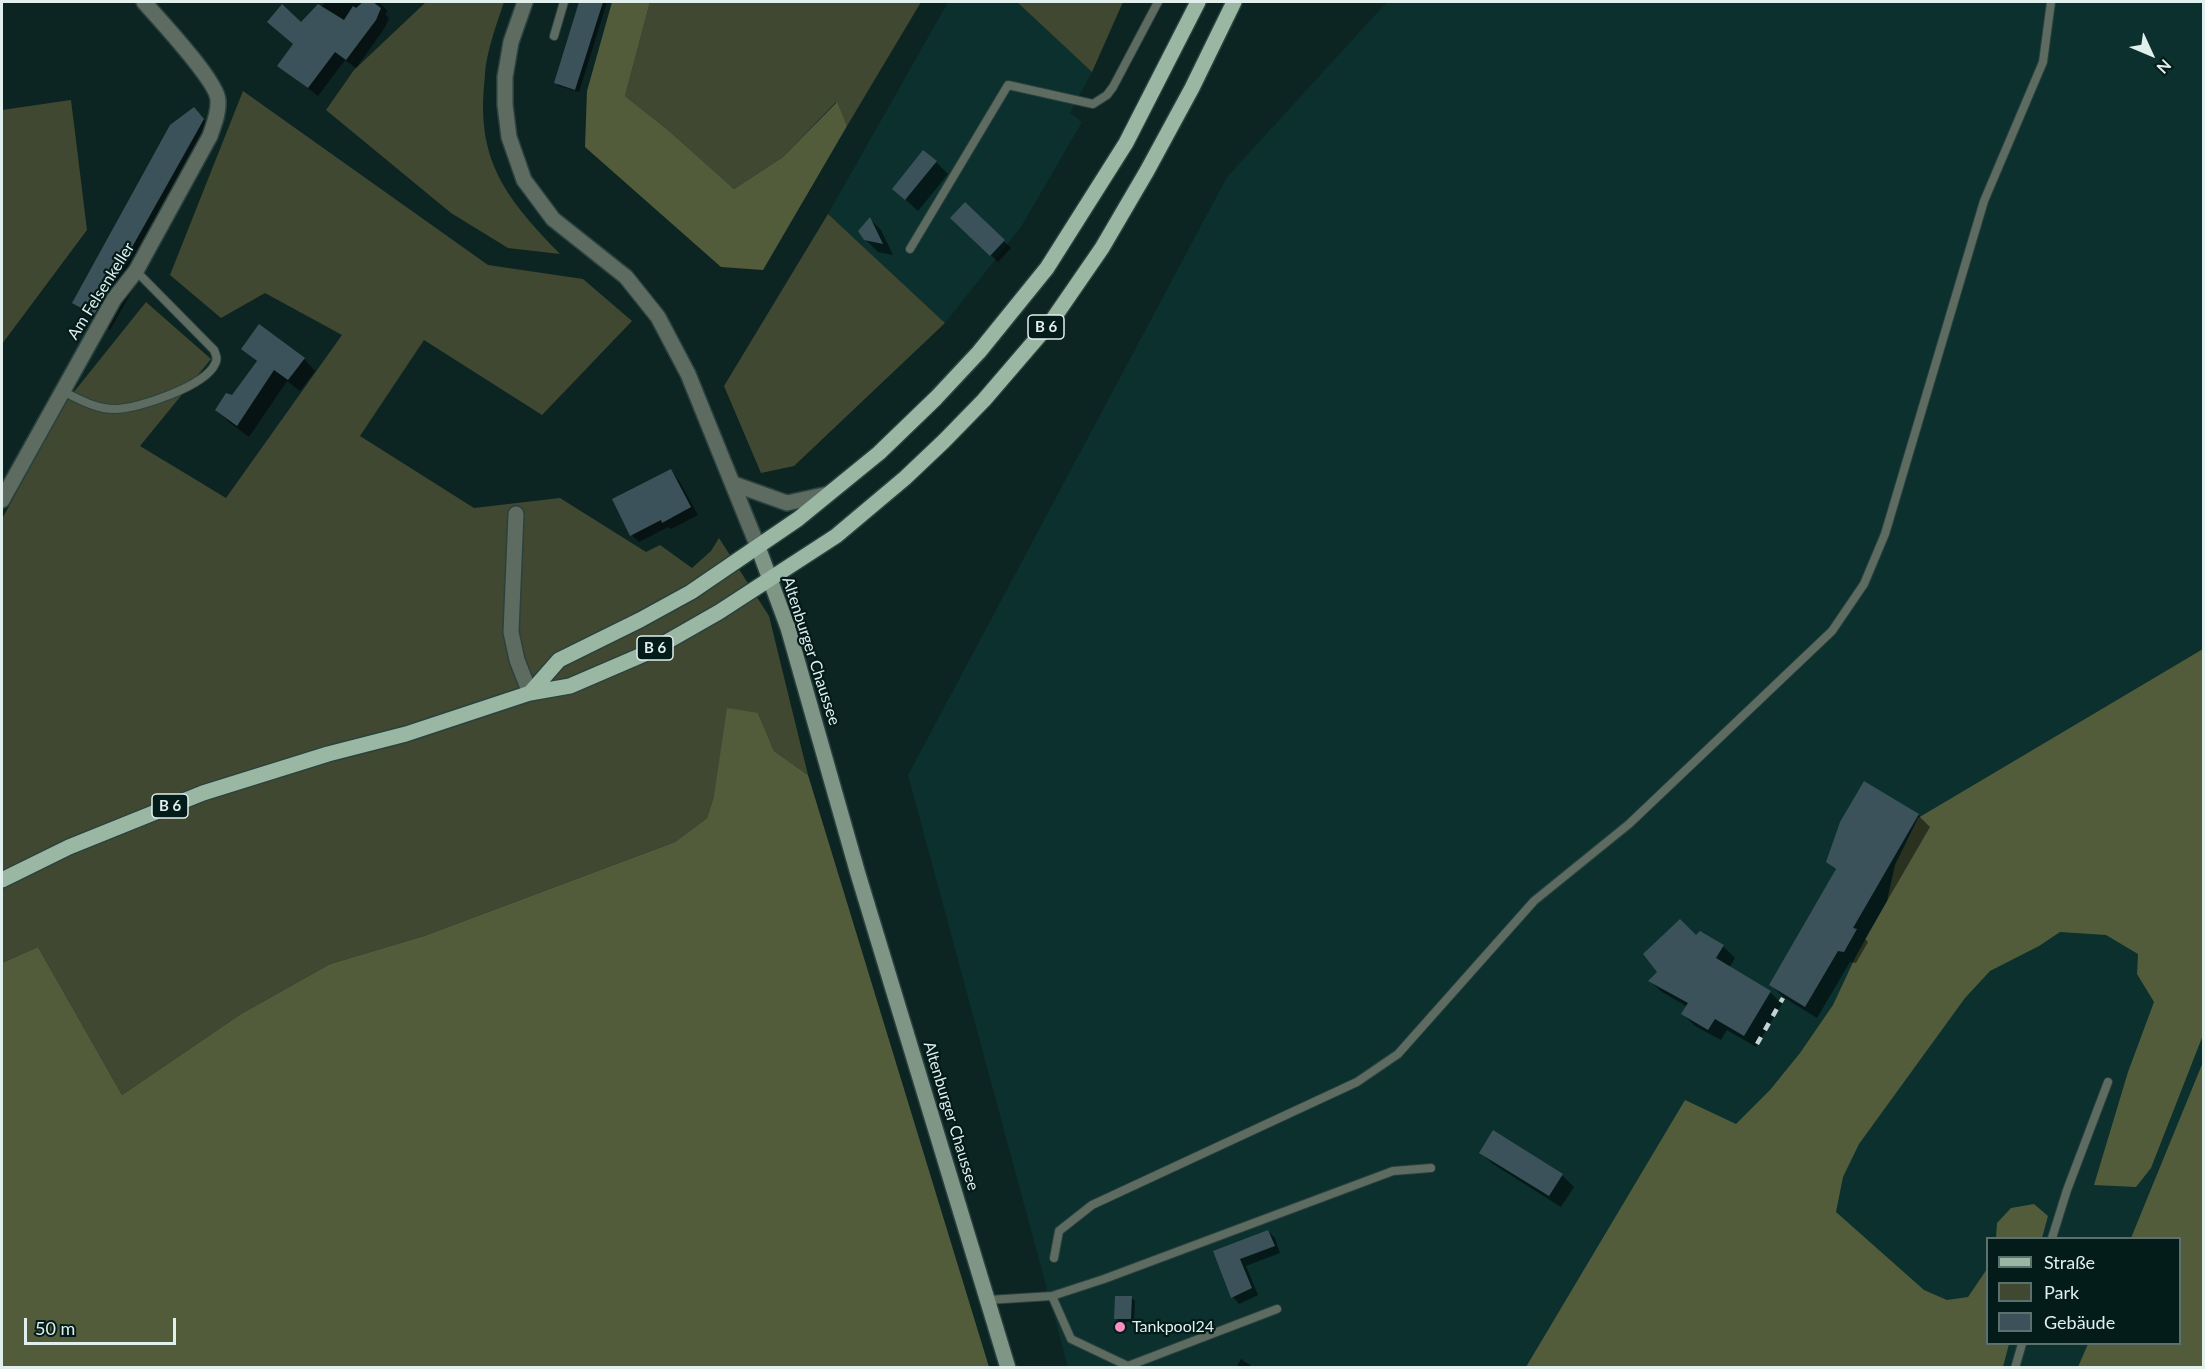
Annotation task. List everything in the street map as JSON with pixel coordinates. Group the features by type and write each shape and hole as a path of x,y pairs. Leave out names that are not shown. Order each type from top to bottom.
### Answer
{"main road":[{"name":"B 6","path":"530,693 559,660 665,607 758,547 831,494 879,453 936,398 985,345 1047,268 1131,134 1198,2"},
{"name":"B 6","path":"2,880 69,847 203,793 328,754 405,734 530,693 570,686 649,652 719,612 836,536 905,478 984,400 1051,322 1096,257 1147,171 1192,88 1234,2"},
{"name":"Altenburger Chaussee","path":"758,547 791,637 858,874 1008,1368"}],"street":[{"name":"Am Felsenkeller","path":"2,500 114,298 136,271 210,136 217,117 218,97 205,75 144,2"},
{"name":"Altenburger Chaussee","path":"525,2 511,42 505,77 505,105 509,137 524,180 553,219 626,277 658,317 688,374 758,547"},
{"name":"B 6","path":"734,484 787,503 831,494"},
{"path":"516,514 511,632 517,660 530,693"}],"lane":[{"path":"554,36 564,2"},
{"path":"910,249 1008,85 1093,104 1099,101 1113,87 1158,2"},
{"path":"1053,1258 1059,1231 1092,1205 1357,1082 1398,1054 1534,901 1629,824 1832,631 1864,584 1885,534 1984,201 2043,62 2051,2"},
{"path":"62,391 90,405 102,408 124,408 143,404 189,386 215,365 217,358 214,350 136,271"},
{"path":"2053,1237 2067,1190 2108,1082"},
{"path":"988,1300 1052,1296 1104,1279 1393,1171 1431,1168"},
{"path":"1052,1296 1071,1339 1128,1366 1277,1309"},
{"path":"2015,1368 2022,1345"}],"shaded area":[{"path":"948,2 1017,2 1092,72 1070,113 1082,122 1021,227 945,323 828,214"},
{"path":"1387,2 2203,2 2203,1367 1068,1367 908,775 1227,177"}],"green space":[{"path":"426,2 504,2 486,65 483,113 486,138 500,179 512,198 560,254 508,248 451,213 326,110 354,70"},
{"path":"612,2 650,2 625,96 668,130 734,189 783,157 837,102 847,126 763,270 721,267 585,147 587,91"},
{"path":"650,2 921,2 847,126 836,102 783,157 734,189 668,130 625,96"},
{"path":"1017,2 1123,2 1092,72"},
{"path":"243,91 488,265 583,279 632,321 542,415 424,340 360,436 474,508 560,498 646,552 660,545 692,568 711,551 719,538 769,616 808,775 774,751 758,713 714,796 707,818 675,842 424,936 330,964 241,1014 122,1095 38,947 2,963 2,519 65,403 146,302 211,359 140,446 226,498 342,335 265,293 221,318 170,275"},
{"path":"71,100 87,230 2,344 2,110"},
{"path":"828,214 945,323 794,466 761,473 724,386"},
{"path":"2203,649 2203,1035 2151,1168 2136,1187 2094,1185 2128,1072 2154,1002 2137,974 2138,954 2106,935 2060,932 2039,946 1990,971 1965,998 1859,1144 1843,1177 1836,1212 1924,1290 1947,1300 1968,1297 1986,1270 1986,1345 2009,1345 2003,1367 1526,1367 1685,1100 1736,1124 1770,1090 1800,1053 1833,1005 1856,956 1887,901 1895,865 1918,818"},
{"path":"727,708 758,713 774,751 808,775 989,1367 2,1367 2,963 38,947 122,1095 241,1014 330,964 424,936 675,842 707,818 714,796"},
{"path":"2203,1062 2203,1367 2078,1367 2088,1345 2181,1345 2181,1237 2131,1237"},
{"path":"2034,1204 2048,1216 2042,1237 1996,1237 1997,1223 2011,1208"}],"building":[{"path":"363,2 373,2 381,8 376,20 346,60 335,52 308,88 277,66 293,44 267,22 282,4 301,22 318,4 344,20 353,6 356,8"},
{"path":"579,2 603,2 575,90 554,83"},
{"path":"194,107 204,119 94,315 72,303 170,125"},
{"path":"923,150 937,161 905,200 892,189"},
{"path":"965,202 1005,240 990,256 950,218"},
{"path":"870,217 883,244 864,240 858,231"},
{"path":"259,324 305,358 288,380 274,370 237,426 215,410 226,393 232,395 257,361 241,349"},
{"path":"671,469 691,507 662,523 661,520 630,536 612,499"},
{"path":"1864,781 1919,814 1853,928 1857,929 1844,952 1838,951 1805,1007 1769,985 1836,869 1826,862 1840,822"},
{"path":"1680,919 1696,935 1700,931 1724,945 1716,958 1771,991 1744,1036 1715,1019 1708,1030 1681,1014 1688,1003 1648,981 1657,972 1643,954"},
{"path":"1493,1130 1563,1174 1549,1196 1479,1153"},
{"path":"1268,1230 1275,1246 1240,1259 1252,1288 1231,1298 1213,1251"},
{"path":"1115,1296 1132,1296 1131,1319 1114,1319"}],"railway":[{"path":"1757,1044 1783,998"}],"place":[{"name":"Tankpool24","path":"1120,1327"}]}
